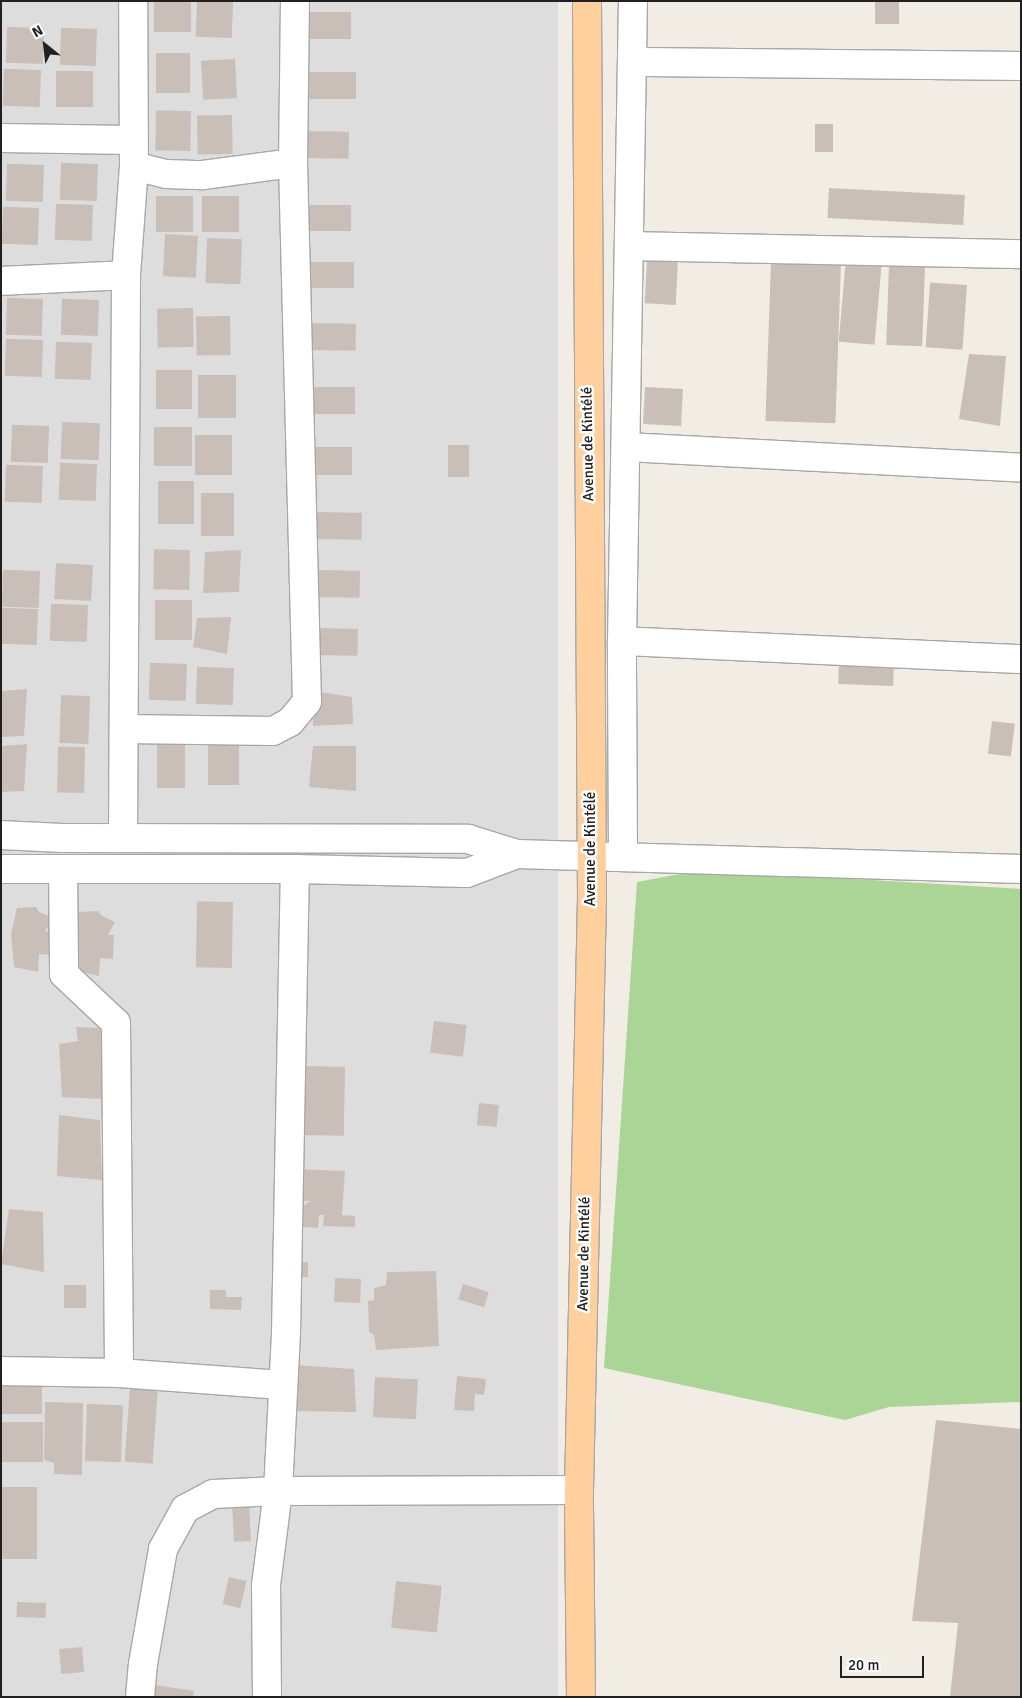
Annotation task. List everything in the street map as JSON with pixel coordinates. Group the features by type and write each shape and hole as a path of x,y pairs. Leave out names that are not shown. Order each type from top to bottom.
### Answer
{"main road":[{"name":"Avenue de Kintélé","path":"580,1697 579,1490 592,857 587,1"}],"street":[{"path":"123,837 126,275 133,153 133,1"},
{"path":"125,729 273,731 290,722 307,702 292,163 294,1"},
{"path":"623,856 622,640 631,246 633,1"},
{"path":"634,62 1021,66"},
{"path":"1,138 133,153 166,174 203,175 292,163"},
{"path":"631,246 1021,254"},
{"path":"1,280 126,275"},
{"path":"626,447 1021,468"},
{"path":"622,640 1021,659"},
{"path":"1,835 468,839 518,854 1021,869"},
{"path":"1,869 295,869 467,874 518,854"},
{"path":"267,1697 266,1585 278,1491 295,869"},
{"path":"63,870 64,974 116,1023 119,1373"},
{"path":"1,1371 119,1373 282,1385"},
{"path":"140,1697 142,1664 163,1549 186,1509 213,1494 278,1491 579,1490"}],"shaded area":[{"path":"1,1 558,1 558,1697 1,1697"}],"green space":[{"path":"701,870 1021,889 1021,1402 889,1407 845,1420 604,1368 637,882"}],"building":[{"path":"154,1 191,1 191,32 154,32"},
{"path":"197,1 233,2 232,38 196,37"},
{"path":"875,1 899,1 899,24 875,24"},
{"path":"303,12 351,12 351,39 303,39"},
{"path":"7,27 44,28 43,64 6,63"},
{"path":"61,28 97,29 96,66 60,65"},
{"path":"156,53 190,53 190,93 156,93"},
{"path":"235,59 237,98 203,100 201,61"},
{"path":"4,69 41,70 40,107 3,106"},
{"path":"56,71 93,71 93,107 56,107"},
{"path":"307,72 356,72 356,99 307,99"},
{"path":"156,110 191,111 190,151 155,150"},
{"path":"232,115 233,154 198,155 197,116"},
{"path":"815,124 833,124 833,152 815,152"},
{"path":"300,131 349,132 349,159 300,158"},
{"path":"61,163 98,164 97,201 60,200"},
{"path":"7,164 44,165 43,202 6,201"},
{"path":"829,188 965,195 963,225 827,218"},
{"path":"156,196 193,196 193,232 156,232"},
{"path":"202,196 239,196 239,232 202,232"},
{"path":"56,204 93,205 92,241 55,240"},
{"path":"303,205 351,205 351,231 303,231"},
{"path":"3,207 39,208 38,245 2,244"},
{"path":"165,234 198,236 196,278 163,276"},
{"path":"207,238 242,239 240,284 205,283"},
{"path":"647,258 678,260 676,305 645,303"},
{"path":"846,258 882,261 875,345 839,342"},
{"path":"305,262 354,262 354,288 305,288"},
{"path":"771,262 841,264 835,423 765,421"},
{"path":"889,265 925,266 922,346 886,345"},
{"path":"930,282 967,285 962,350 926,347"},
{"path":"7,298 43,299 42,336 6,335"},
{"path":"62,299 99,300 98,336 61,335"},
{"path":"193,308 194,347 158,348 157,309"},
{"path":"230,316 231,355 197,356 196,317"},
{"path":"308,323 356,324 356,351 308,350"},
{"path":"6,339 43,340 42,377 5,376"},
{"path":"56,342 92,343 91,380 55,379"},
{"path":"969,354 1006,356 1000,426 959,419"},
{"path":"156,370 192,370 192,409 156,409"},
{"path":"198,375 236,375 236,418 198,418"},
{"path":"307,387 355,387 355,414 307,414"},
{"path":"645,387 683,389 681,426 643,424"},
{"path":"62,422 100,423 99,460 61,459"},
{"path":"12,425 49,426 48,463 11,462"},
{"path":"154,427 192,427 192,466 154,466"},
{"path":"195,435 232,435 232,475 195,475"},
{"path":"448,445 469,445 469,477 448,477"},
{"path":"303,447 352,447 352,475 303,475"},
{"path":"60,463 97,464 96,501 59,500"},
{"path":"6,465 43,466 42,503 5,502"},
{"path":"158,481 194,481 194,524 158,524"},
{"path":"201,493 234,493 234,536 201,536"},
{"path":"313,512 362,513 362,540 313,539"},
{"path":"154,549 190,550 189,590 153,589"},
{"path":"241,550 239,592 203,593 205,552"},
{"path":"56,563 93,565 91,601 54,599"},
{"path":"3,570 40,571 39,608 2,607"},
{"path":"312,570 360,571 360,598 312,597"},
{"path":"155,600 192,600 192,640 155,640"},
{"path":"51,604 88,605 87,642 50,641"},
{"path":"1,608 38,609 37,645 1,644"},
{"path":"231,617 227,654 193,647 197,618"},
{"path":"310,628 358,629 358,656 310,655"},
{"path":"839,660 894,662 893,686 838,684"},
{"path":"150,663 187,664 186,701 149,700"},
{"path":"197,667 234,668 233,705 196,704"},
{"path":"27,689 24,736 1,737 1,691"},
{"path":"314,691 352,697 353,724 313,726"},
{"path":"61,695 90,696 88,744 59,743"},
{"path":"992,721 1015,724 1011,757 988,754"},
{"path":"208,738 239,738 239,785 208,785"},
{"path":"157,741 185,741 185,788 157,788"},
{"path":"27,744 24,791 1,792 1,746"},
{"path":"313,746 356,746 356,791 309,787"},
{"path":"58,747 85,747 84,793 57,793"},
{"path":"197,901 233,902 232,968 196,967"},
{"path":"36,907 39,912 53,918 45,931 52,932 51,955 39,954 38,972 14,967 11,934 17,908"},
{"path":"98,911 102,916 115,922 108,935 114,935 113,959 100,958 99,976 77,971 73,937 79,912"},
{"path":"434,1021 467,1025 463,1057 430,1053"},
{"path":"76,1027 104,1028 103,1099 62,1097 59,1044 78,1041"},
{"path":"296,1066 345,1067 344,1136 295,1135"},
{"path":"479,1103 499,1105 497,1127 477,1125"},
{"path":"59,1115 100,1120 102,1180 57,1176"},
{"path":"293,1169 345,1171 342,1215 355,1216 355,1227 323,1226 324,1215 319,1215 318,1228 291,1226 291,1216 310,1201 291,1200"},
{"path":"9,1209 43,1212 44,1272 1,1264"},
{"path":"291,1262 308,1262 308,1277 291,1277"},
{"path":"436,1271 439,1346 376,1350 374,1335 369,1332 368,1301 374,1300 374,1288 386,1285 387,1272"},
{"path":"335,1278 361,1279 360,1303 334,1302"},
{"path":"463,1284 489,1292 484,1307 458,1299"},
{"path":"64,1285 86,1285 86,1308 64,1308"},
{"path":"210,1290 226,1290 226,1297 242,1297 241,1310 210,1309"},
{"path":"294,1365 354,1369 356,1412 291,1411"},
{"path":"457,1376 486,1379 484,1395 475,1394 474,1411 454,1410"},
{"path":"375,1377 418,1379 416,1419 373,1417"},
{"path":"1,1381 42,1381 42,1414 1,1414"},
{"path":"130,1386 158,1388 153,1464 125,1462"},
{"path":"45,1402 83,1403 82,1475 54,1474 54,1463 44,1460"},
{"path":"87,1404 123,1405 121,1462 85,1461"},
{"path":"936,1420 1021,1429 1021,1697 950,1697 958,1623 912,1621"},
{"path":"1,1422 43,1422 43,1462 1,1462"},
{"path":"1,1487 37,1487 37,1559 1,1559"},
{"path":"249,1503 251,1541 234,1542 232,1504"},
{"path":"229,1577 247,1581 240,1608 223,1604"},
{"path":"396,1581 442,1586 437,1633 391,1628"},
{"path":"17,1602 46,1603 45,1618 16,1617"},
{"path":"82,1647 84,1672 61,1674 59,1649"},
{"path":"149,1684 194,1691 193,1697 146,1697"}]}
